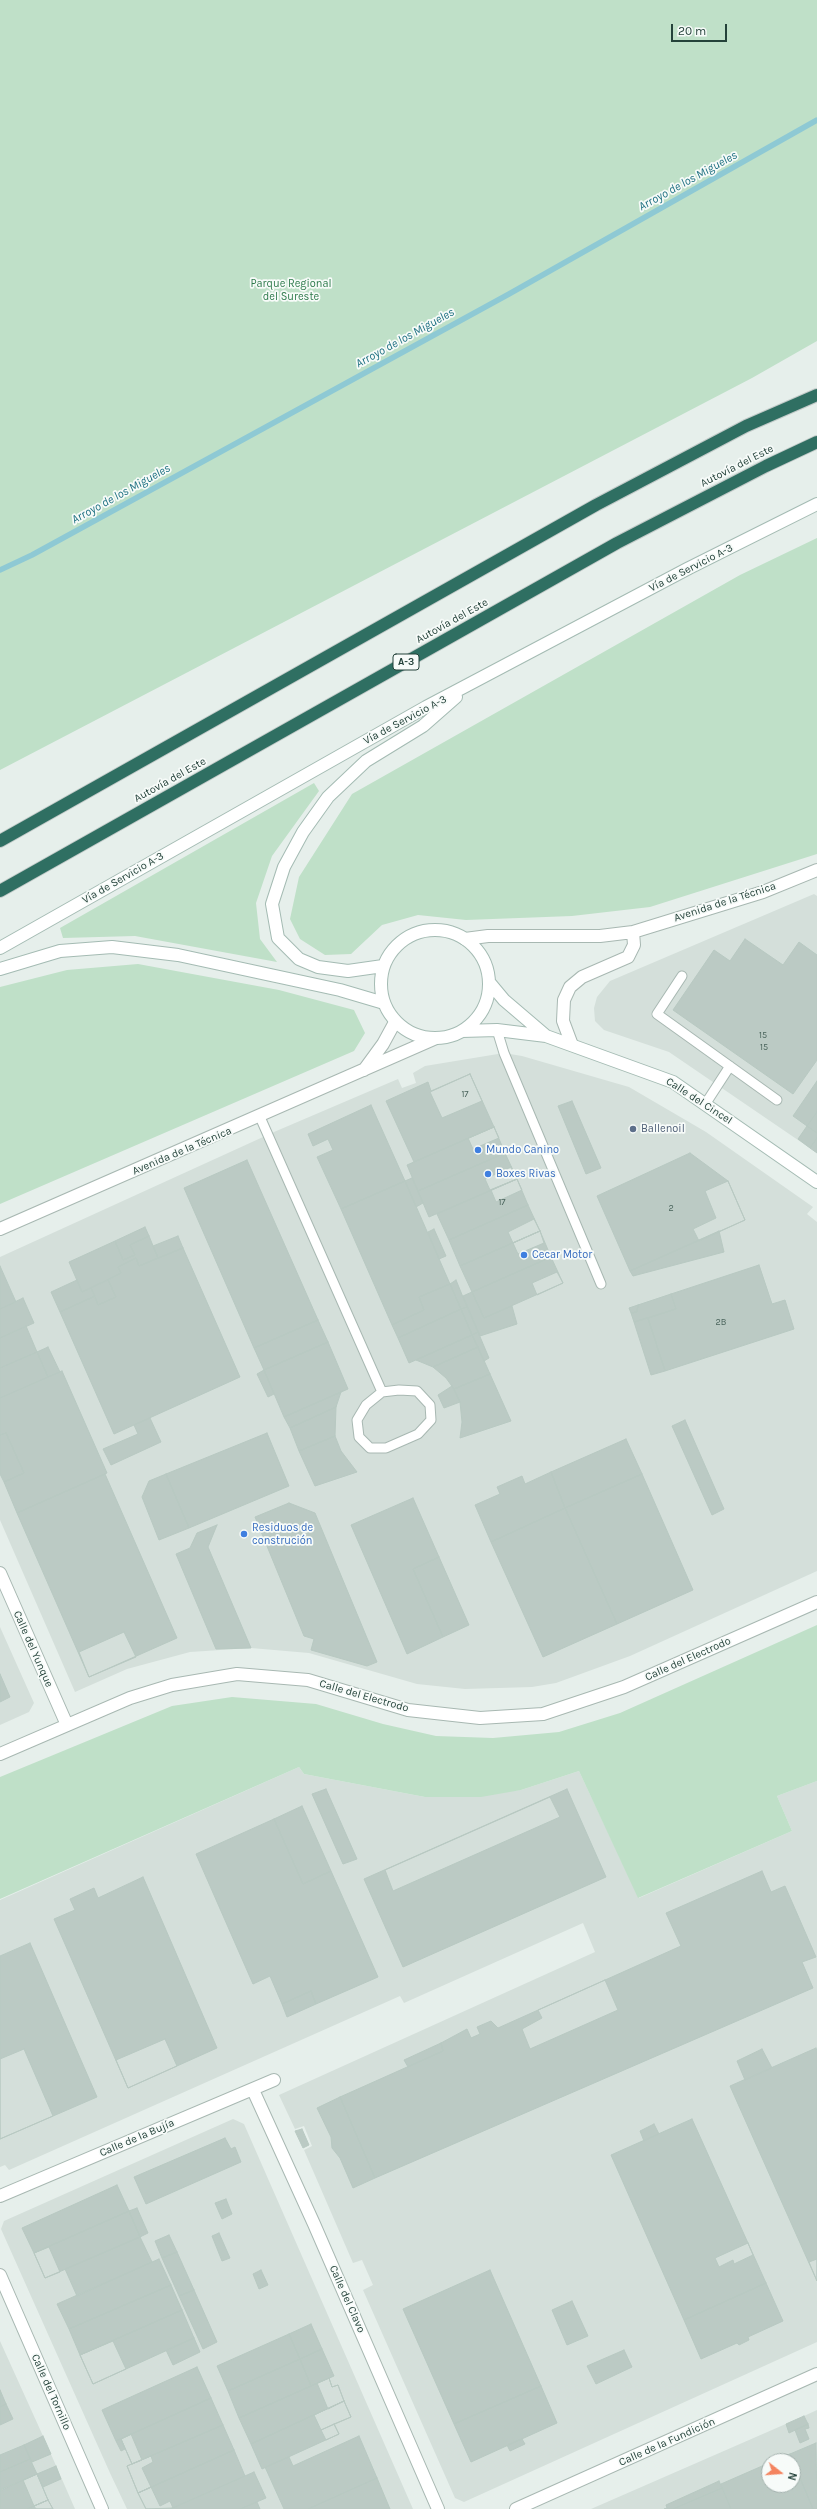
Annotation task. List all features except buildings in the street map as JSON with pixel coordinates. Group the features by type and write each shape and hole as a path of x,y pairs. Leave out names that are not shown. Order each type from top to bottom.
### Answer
{"highway":[{"path":"0,841 596,504 746,426 817,394"},
{"name":"Autovía del Este","path":"0,891 617,543 766,466 817,442"}],"street":[{"name":"Vía de Servicio A-3","path":"0,948 296,780 689,568 817,504"},
{"path":"383,966 348,971 318,967 299,958 278,938 272,904 284,867 303,832 328,797 366,761 423,726 468,687"},
{"name":"Avenida de la Técnica","path":"465,938 488,936 600,936 632,932 762,892 817,870"},
{"path":"433,929 450,932 465,938 477,950 486,965 489,982 487,996 482,1010 473,1022 462,1031 450,1036 436,1038 414,1034 395,1022 384,1003 380,985 383,966 391,952 403,940 417,932 433,929"},
{"path":"572,1045 563,1022 564,1000 570,987 582,977 628,956 634,945 632,932"},
{"path":"0,969 60,951 112,947 186,957 340,990 384,1003"},
{"path":"489,982 504,1000 546,1036"},
{"name":"Avenida de la Técnica","path":"363,1071 383,1044 395,1022"},
{"path":"462,1031 497,1030 546,1036"},
{"name":"Calle del Cincel","path":"546,1036 673,1082 706,1103 817,1182"},
{"name":"Avenida de la Técnica","path":"0,1229 260,1117 436,1038"},
{"name":"Calle del Yunque","path":"0,1573 67,1725"},
{"name":"Calle del Electrodo","path":"0,1754 130,1698 172,1685 237,1674 308,1680 408,1710 480,1718 543,1714 624,1687 817,1602"},
{"name":"Calle de la Bujía","path":"0,2196 274,2080"},
{"name":"Calle del Clavo","path":"253,2090 314,2224 438,2509"},
{"name":"Calle del Tornillo","path":"0,2275 102,2509"},
{"name":"Calle de la Fundición","path":"516,2509 817,2374"}],"lane":[{"path":"682,976 657,1014 776,1100"},
{"path":"497,1030 504,1054 601,1284"},
{"path":"706,1103 730,1066"},
{"path":"260,1117 382,1392"},
{"path":"417,1391 430,1405 430,1420 418,1434 386,1448 370,1448 359,1437 357,1420 366,1405 382,1392 417,1391"}],"shaded area":[{"path":"814,894 817,896 817,1153 669,1052 604,1030 595,1021 594,1008 597,997 610,981"},
{"path":"504,1053 522,1056 629,1087 706,1132 813,1207 807,1214 817,1222 817,1571 630,1656 556,1683 532,1687 465,1689 417,1684 309,1653 251,1648 190,1652 127,1669 75,1692 0,1520 0,1257 274,1132 398,1079 402,1088 416,1083 413,1073 425,1066"},
{"path":"0,1627 34,1703 29,1712 0,1725"},
{"path":"299,1767 304,1774 425,1797 521,1790 579,1771 639,1898 792,1831 777,1796 817,1781 817,2342 464,2502 455,2498 363,2290 373,2285 362,2260 353,2263 304,2150 312,2146 304,2126 295,2129 279,2095 595,1952 583,1923 404,2003 400,1996 9,2170 5,2165 0,2167 0,1900"},
{"path":"233,2119 244,2124 413,2509 127,2509 110,2473 1,2229 4,2221"},
{"path":"0,2341 43,2436 75,2509 0,2509"},
{"path":"817,2410 817,2509 591,2509"}],"green space":[{"name":"Parque Regional del Sureste","path":"0,0 817,0 817,341 752,378 0,770"},
{"path":"817,538 817,854 650,907 572,916 466,920 418,915 382,925 351,954 325,955 300,939 290,919 299,877 352,794 740,575"},
{"path":"314,783 319,791 272,856 256,903 260,939 277,962 135,936 63,938 60,928"},
{"path":"138,964 279,990 354,1010 365,1033 354,1051 0,1204 0,987 67,970"},
{"path":"817,1625 817,1781 777,1796 792,1831 638,1898 579,1771 521,1790 481,1797 425,1797 304,1774 299,1767 0,1899 0,1777 172,1706 232,1697 316,1704 383,1724 436,1736 493,1738 559,1732 620,1713"}],"waterway":[{"name":"Arroyo de los Migueles","path":"0,570 32,555 509,294 817,120"}],"place":[{"name":"Ballenoil","path":"633,1129"},
{"name":"Mundo Canino","path":"478,1150"},
{"name":"Boxes Rivas","path":"488,1174"},
{"name":"Cecar Motor","path":"524,1255"},
{"name":"Residuos de construción","path":"244,1534"}]}
